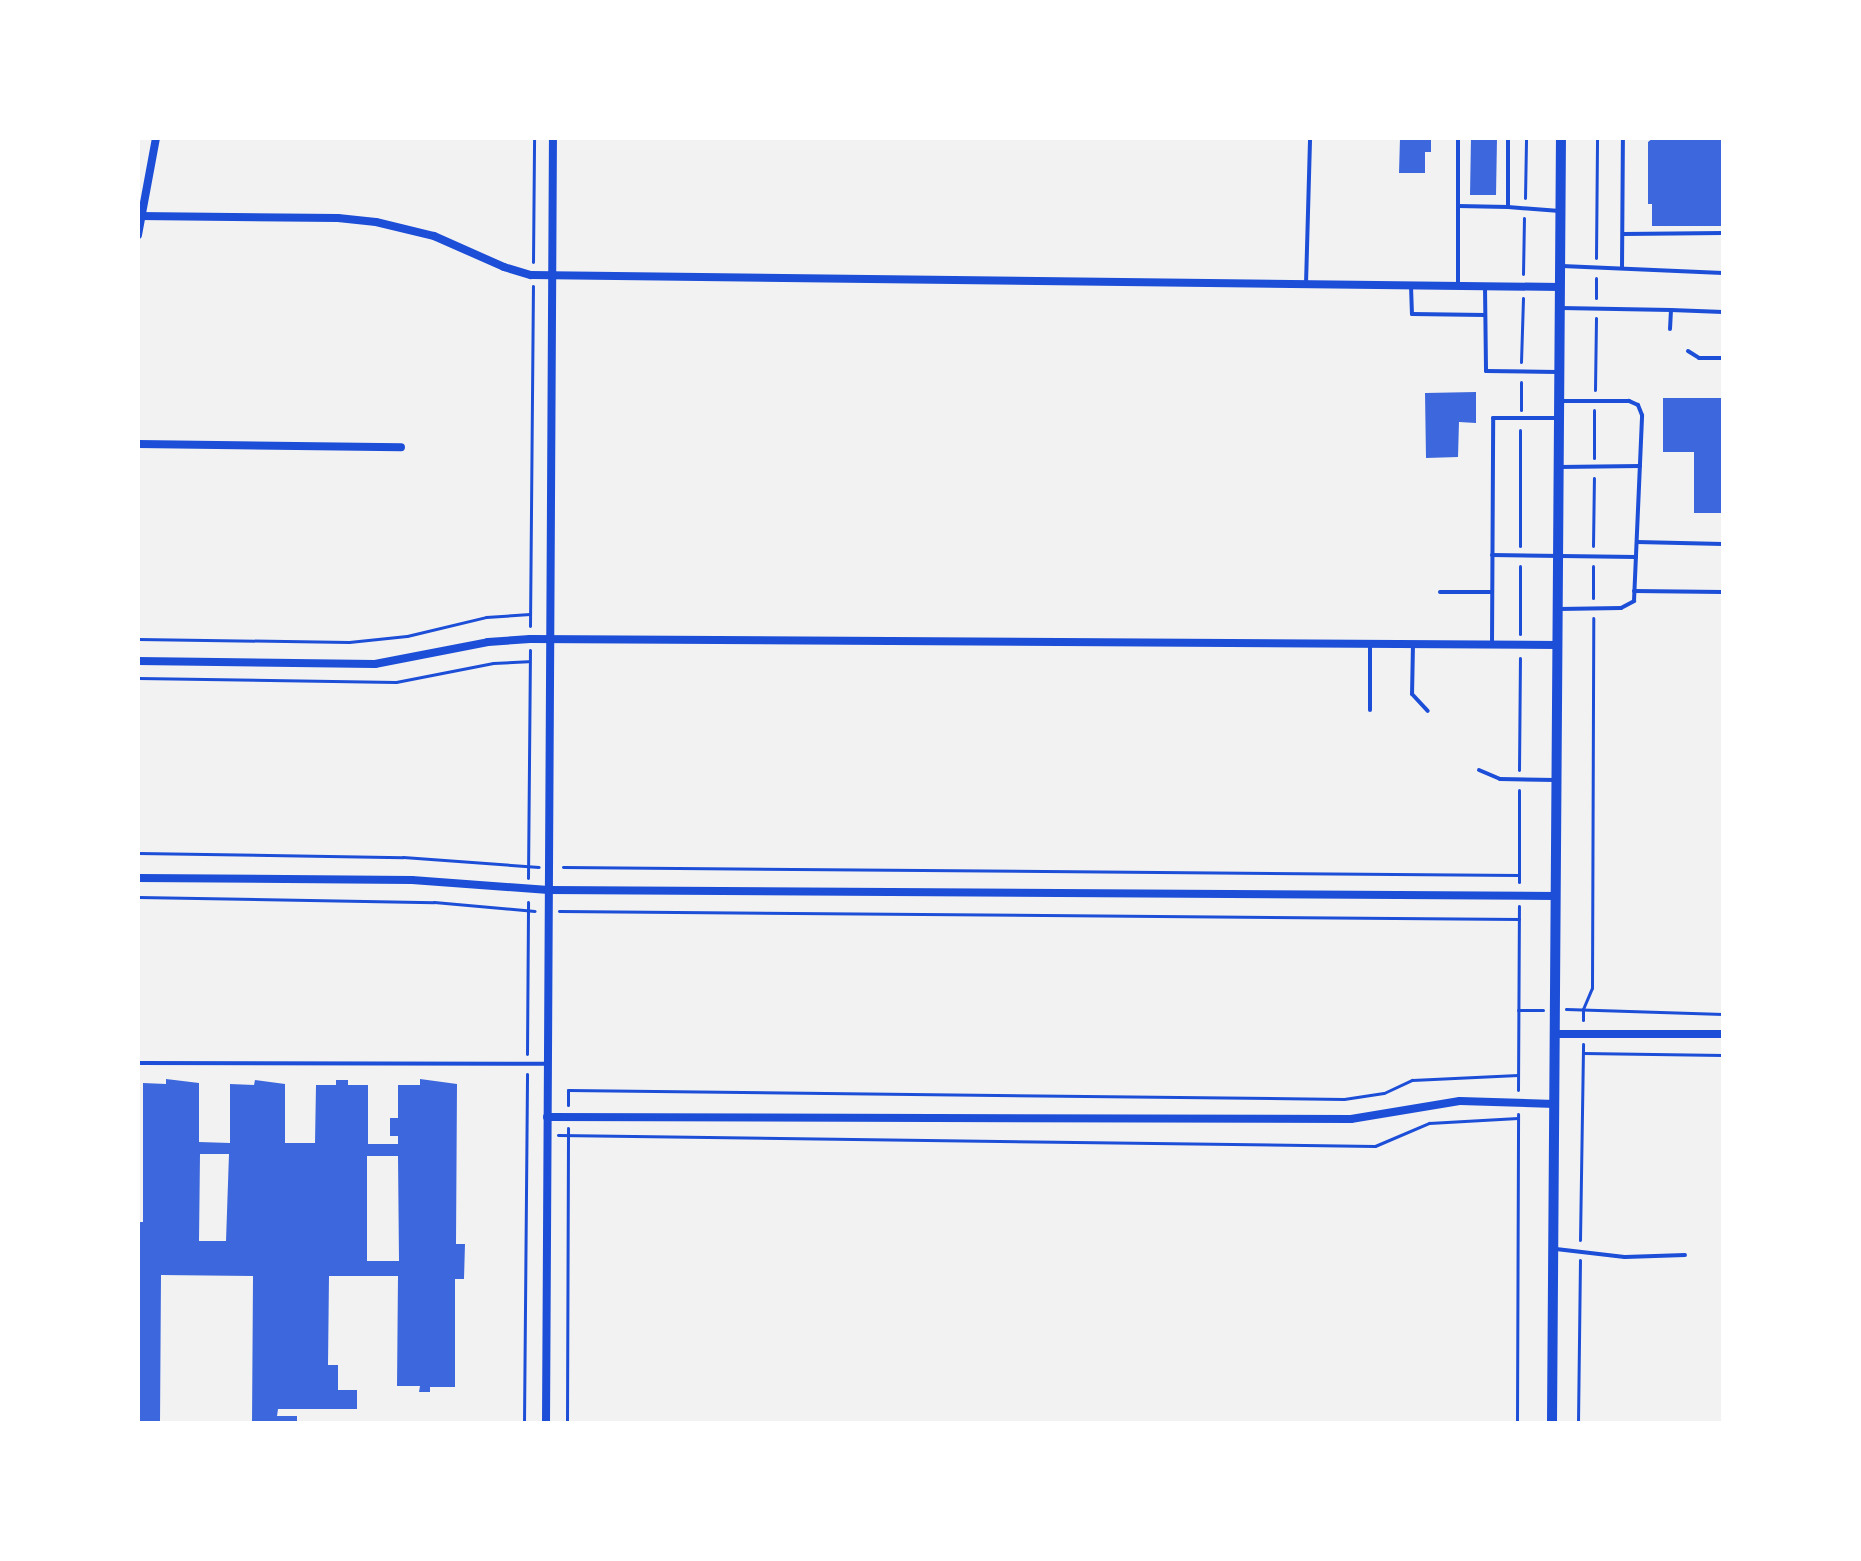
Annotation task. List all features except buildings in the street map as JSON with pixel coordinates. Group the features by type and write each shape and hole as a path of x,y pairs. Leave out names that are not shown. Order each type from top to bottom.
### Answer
{"street":[{"path":"138,235 156,138"},
{"path":"546,1423 553,138"},
{"path":"1552,1423 1561,138"},
{"path":"140,216 338,218 376,222 434,236 504,267 533,275 1560,287"},
{"path":"138,444 401,447"},
{"path":"138,661 375,664 488,642 530,639 1558,645"},
{"path":"138,878 412,880 549,890 1556,896"},
{"path":"1555,1034 1723,1034"},
{"path":"547,1117 1351,1119 1460,1101 1555,1104"}],"lane":[{"path":"1306,284 1310,138"},
{"path":"1458,138 1458,286"},
{"path":"1508,138 1508,207"},
{"path":"1622,268 1623,138"},
{"path":"1458,206 1561,211"},
{"path":"1623,234 1723,233"},
{"path":"1560,266 1723,273"},
{"path":"1411,285 1412,314 1485,315"},
{"path":"1485,286 1486,371 1560,372"},
{"path":"1560,308 1723,312"},
{"path":"1670,329 1671,310"},
{"path":"1688,351 1699,358 1723,358"},
{"path":"1558,609 1632,603 1641,409 1629,401 1559,401"},
{"path":"1492,645 1493,418 1559,418"},
{"path":"1559,467 1640,466"},
{"path":"1637,542 1723,544"},
{"path":"1492,555 1636,557"},
{"path":"1634,591 1723,592"},
{"path":"1440,592 1492,592"},
{"path":"1413,644 1412,694 1428,711"},
{"path":"1370,645 1370,710"},
{"path":"1479,770 1500,779 1557,780"},
{"path":"138,1063 548,1064"},
{"path":"1554,1249 1625,1257 1685,1255"}],"path":[{"path":"524,1423 534,138"},
{"path":"1578,1423 1583,1009 1592,988 1597,138"},
{"path":"138,639 353,642 407,636 486,617 530,614"},
{"path":"138,853 403,857 528,867 1519,875"},
{"path":"138,897 434,902 528,911 1519,919"},
{"path":"1583,1009 1723,1014"},
{"path":"1583,1053 1723,1055"},
{"path":"567,1423 568,1090 1344,1099 1384,1093 1412,1080 1518,1075"},
{"path":"526,1135 1375,1146 1429,1123 1518,1118"}]}
